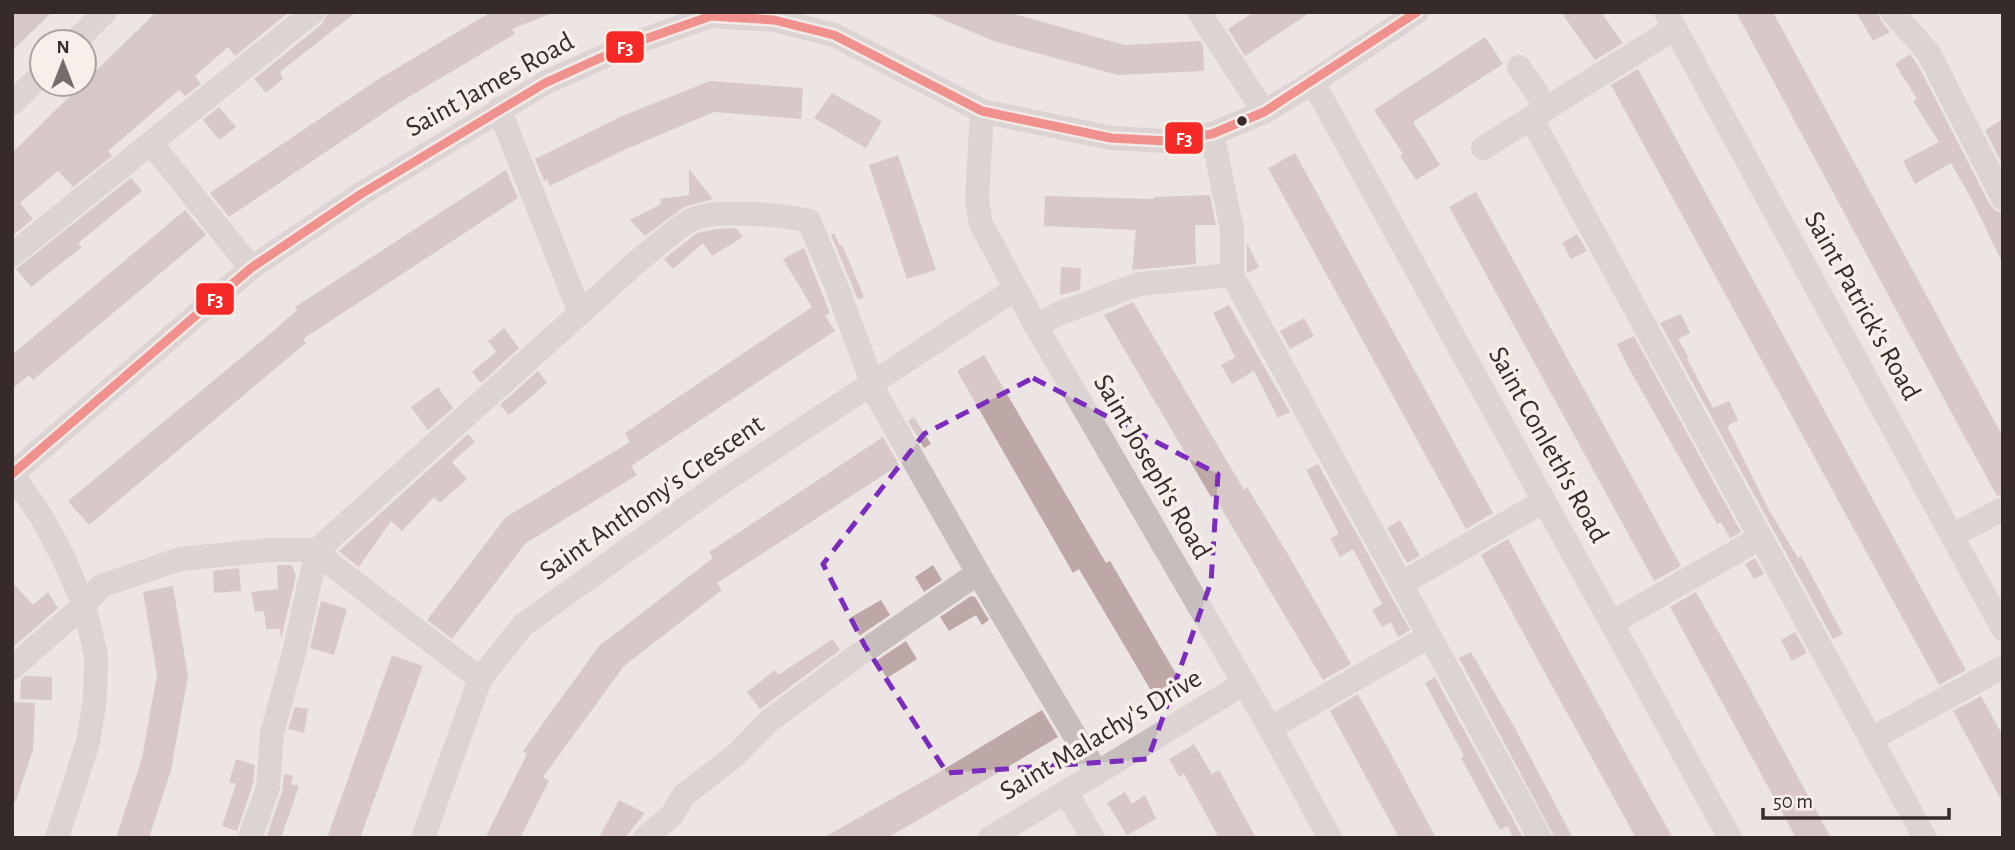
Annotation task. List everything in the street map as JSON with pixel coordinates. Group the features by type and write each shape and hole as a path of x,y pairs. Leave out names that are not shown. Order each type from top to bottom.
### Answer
{"street":[{"path":"89,28 105,12"},
{"path":"12,255 313,12"},
{"path":"1199,12 1264,113"},
{"name":"Saint James Road","path":"12,474 251,268 361,194 545,83 631,44 711,16 775,16 834,36 982,111 1111,138 1166,141 1212,134 1264,113 1417,12"},
{"path":"1892,12 1928,52 2003,198"},
{"path":"1482,148 1539,113 1671,20"},
{"name":"Saint Patrick's Road","path":"1671,20 2003,629"},
{"path":"1520,67 1539,113 1760,538 1925,838"},
{"name":"Saint Conleth's Road","path":"1313,82 1730,838"},
{"path":"12,103 28,88"},
{"path":"499,109 580,313"},
{"name":"Saint Joseph's Road","path":"982,111 977,200 981,224 1036,326 1270,727 1330,838"},
{"path":"1212,134 1232,229 1232,275 1540,838"},
{"path":"151,143 251,268"},
{"path":"250,838 268,787 272,733 293,657 317,550 639,260 693,218 735,213 809,221 877,396 1097,773"},
{"path":"1036,326 1058,314 1139,284 1232,275"},
{"name":"Saint Anthony's Crescent","path":"423,838 480,679 523,625 718,485 1015,289"},
{"path":"12,474 41,516 63,557 84,606 96,655 88,743 57,838"},
{"path":"1401,583 1545,501"},
{"path":"1952,535 2003,509"},
{"path":"1613,622 1760,538"},
{"path":"12,668 84,606 101,586 180,559 269,550 317,550 343,574 480,679"},
{"path":"645,838 672,815 684,795 737,754 770,720 854,658 978,573"},
{"path":"1270,727 1428,637"},
{"path":"1871,739 2003,667"},
{"name":"Saint Malachy's Drive","path":"990,838 1243,684"},
{"path":"1066,792 1093,838"}],"highlighted area":[{"path":"1033,378 1218,474 1211,582 1148,759 947,773 865,646 823,564 924,434"}],"building":[{"path":"12,12 52,12 36,28 28,28 28,35 12,51"},
{"path":"156,12 289,12 235,56 228,47 195,76 201,84 185,96 179,90 108,151 112,156 73,187 58,171 20,203 33,219 12,236 12,153 68,98 98,98 98,69"},
{"path":"328,12 356,12 280,72 283,79 266,93 254,79 322,24"},
{"path":"491,12 550,14 512,29 515,34 400,102 229,217 210,193 377,80"},
{"path":"925,12 1007,12 1125,45 1200,41 1203,46 1204,71 1118,75 996,42"},
{"path":"1254,12 1311,12 1245,56 1228,29"},
{"path":"1561,12 1601,12 1623,43 1595,60"},
{"path":"1736,12 1773,12 2003,437 2003,494 1997,496"},
{"path":"1856,12 1878,12 1890,32 1873,41"},
{"path":"1485,37 1503,64 1413,122 1440,165 1416,180 1400,156 1403,154 1374,110"},
{"path":"1910,54 1990,205 2003,213 2003,264 1951,163 1915,184 1903,161 1939,142 1913,101 1917,99 1895,64"},
{"path":"1638,69 1966,670 1939,685 1611,85"},
{"path":"710,81 803,88 801,119 714,112 624,150 550,186 547,179 544,181 535,159 622,116"},
{"path":"832,93 882,121 866,148 814,118"},
{"path":"219,107 236,127 219,140 203,120"},
{"path":"2003,119 2003,165 1985,130"},
{"path":"1295,153 1493,513 1466,529 1268,168"},
{"path":"898,155 936,270 907,279 869,165"},
{"path":"689,169 713,199 684,207 645,236 630,220 661,204 660,199 689,195"},
{"path":"506,170 518,198 303,339 306,343 89,525 68,501 271,333 297,310 295,307"},
{"path":"131,178 142,191 78,243 82,247 31,287 16,269"},
{"path":"1476,192 1681,566 1654,581 1449,207"},
{"path":"1210,195 1216,225 1195,225 1196,264 1132,270 1136,230 1044,226 1045,196 1154,199"},
{"path":"185,210 206,235 33,380 29,375 12,389 12,355"},
{"path":"736,228 743,237 712,256 703,243 673,269 664,259 697,233"},
{"path":"834,233 840,246 842,245 864,297 858,300 831,235"},
{"path":"1577,234 1587,251 1571,259 1562,243"},
{"path":"1247,243 1259,267 1248,273 1247,271"},
{"path":"804,248 830,313 825,315 835,331 631,466 637,475 526,543 452,639 427,620 506,517 630,442 625,433 812,307 783,259"},
{"path":"1061,267 1081,268 1080,290 1060,295"},
{"path":"1133,302 1244,490 1247,487 1289,556 1351,664 1323,680 1104,315"},
{"path":"1229,305 1290,412 1278,418 1254,371 1232,384 1221,365 1235,357 1213,313"},
{"path":"1681,314 1690,333 1678,339 1689,358 1687,359 1713,408 1729,401 1738,420 1727,426 1769,510 1798,558 1801,556 1843,634 1833,639 1660,323"},
{"path":"1304,318 1314,336 1290,349 1280,331"},
{"path":"504,328 519,348 481,383 472,372 496,352 488,341"},
{"path":"1634,336 1741,532 1730,538 1721,522 1717,524 1617,344"},
{"path":"984,355 1106,563 1110,561 1182,684 1156,699 1079,569 1073,573 957,371"},
{"path":"538,371 547,383 509,415 500,405"},
{"path":"438,387 453,408 428,430 411,407"},
{"path":"914,417 931,444 924,448 908,421"},
{"path":"468,434 475,442 452,462 467,479 440,503 434,497 402,531 391,521 359,567 339,551"},
{"path":"883,437 899,465 717,583 722,590 624,666 543,777 549,781 520,838 485,838 527,754 523,751 599,646 713,558 709,552"},
{"path":"1318,464 1410,630 1398,637 1391,622 1382,627 1372,610 1382,604 1353,549 1340,557 1330,538 1339,534 1306,470"},
{"path":"1400,520 1420,556 1407,563 1387,528"},
{"path":"1508,539 1673,838 1636,838 1481,555"},
{"path":"1755,558 1764,574 1754,579 1745,564"},
{"path":"277,565 292,565 296,576 281,639 280,629 266,629 264,611 255,612 251,592 278,589"},
{"path":"933,565 942,580 924,592 915,577"},
{"path":"239,568 241,591 214,593 213,571"},
{"path":"12,582 33,605 48,592 58,608 12,648"},
{"path":"173,586 188,676 171,770 149,838 116,838 142,758 157,675 143,592"},
{"path":"1696,592 1831,838 1796,838 1670,607"},
{"path":"971,596 975,597 989,620 982,625 976,615 949,631 940,617"},
{"path":"881,600 890,615 859,636 848,619"},
{"path":"321,601 347,609 334,655 310,648"},
{"path":"1795,632 1807,653 1792,661 1781,640"},
{"path":"833,639 840,650 760,709 747,692 775,670 778,675"},
{"path":"906,641 917,659 887,678 876,661"},
{"path":"1471,652 1573,838 1555,838 1459,658"},
{"path":"392,655 423,666 360,838 327,838"},
{"path":"25,676 52,677 52,700 20,699 21,680"},
{"path":"1435,677 1523,838 1513,838 1508,826 1500,830 1425,683"},
{"path":"1358,694 1436,838 1399,838 1330,711"},
{"path":"1981,696 2003,736 2003,803 1953,711"},
{"path":"12,702 35,703 33,750 16,801 12,801"},
{"path":"295,707 308,709 304,733 288,729"},
{"path":"1042,710 1058,737 949,802 887,838 823,838 941,771"},
{"path":"1194,744 1212,774 1219,770 1256,838 1219,838 1184,774 1179,777 1169,759"},
{"path":"236,759 255,765 253,784 237,831 222,826 236,784 229,782"},
{"path":"284,774 293,776 291,784 299,786 281,838 266,838 282,792"},
{"path":"1125,792 1132,804 1145,795 1156,819 1127,835 1107,803"},
{"path":"619,800 645,813 625,838 599,838"}],"transit line":[{"name":"F3","path":"12,474 251,268 361,194 545,83 631,44 711,16 774,20 834,35 982,111 1111,138 1166,141 1212,134 1264,112 1417,12"}]}
